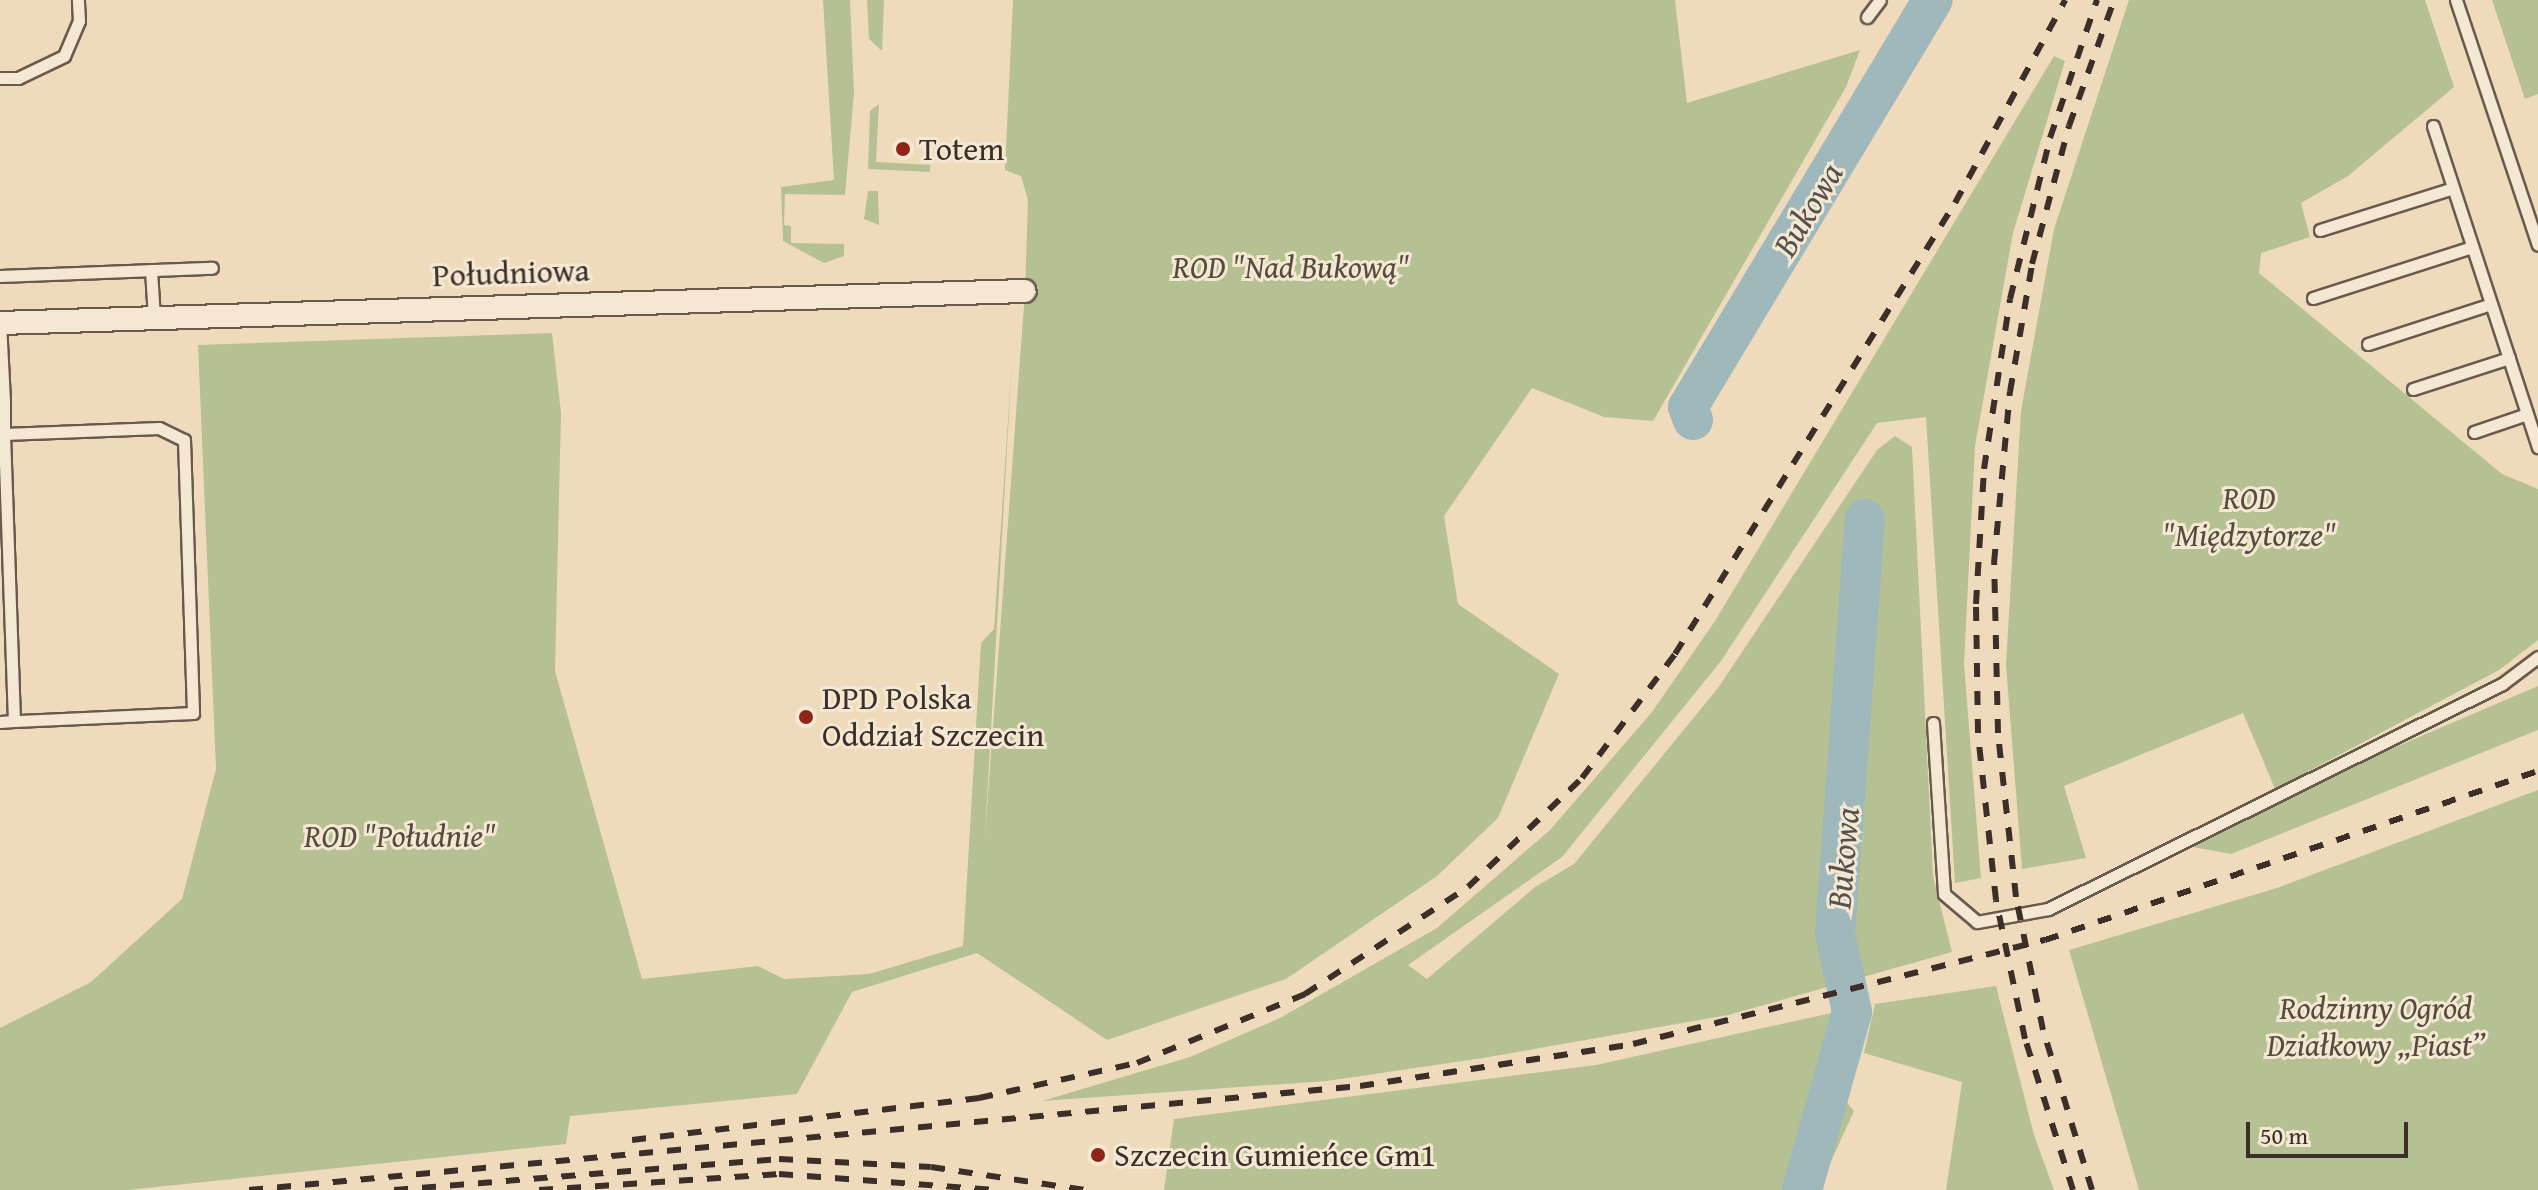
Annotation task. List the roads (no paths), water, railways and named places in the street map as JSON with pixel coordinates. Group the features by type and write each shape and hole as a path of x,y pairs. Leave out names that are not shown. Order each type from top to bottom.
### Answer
{"street":[{"name":"Południowa","path":"0,323 1025,291"}],"lane":[{"path":"0,78 18,78 64,56 79,21 78,0"},
{"path":"1867,17 1880,0"},
{"path":"2456,0 2538,245"},
{"path":"2433,126 2538,447"},
{"path":"2320,230 2453,188"},
{"path":"2313,298 2472,247"},
{"path":"0,276 212,268"},
{"path":"151,270 154,318"},
{"path":"2368,344 2491,304"},
{"path":"0,323 14,721"},
{"path":"2413,389 2509,358"},
{"path":"2474,432 2527,414"},
{"path":"0,722 187,715 198,705 184,440 159,428 2,434"},
{"path":"1933,723 1944,894 1977,922 2048,909 2502,684 2538,657"}],"waterway":[{"name":"Bukowa","path":"1693,420 1688,407 1933,0"},
{"name":"Bukowa","path":"1802,1190 1852,1012 1835,934 1865,519"}],"railway":[{"path":"632,1140 979,1098 1137,1063 1305,994 1468,887 1582,778 1675,654 1955,203 2065,0"},
{"path":"2073,1190 2025,1039 1996,900 1978,733 1976,604 1984,469 2010,299 2050,138 2097,0"},
{"path":"2092,1190 2043,1030 2016,897 1998,733 1994,563 2010,392 2032,264 2069,126 2114,0"},
{"path":"249,1190 1360,1086 1633,1044 2045,940 2538,771"},
{"path":"394,1190 779,1159 931,1167 1085,1190"},
{"path":"539,1190 779,1174 995,1190"}],"place":[{"name":"Totem","path":"903,149"},
{"name":"DPD Polska Oddział Szczecin","path":"806,717"},
{"name":"Szczecin Gumieńce Gm1","path":"1098,1155"}],"park label":[{"name":"ROD \"Nad Bukową\"","path":"1291,267"},
{"name":"ROD \"Międzytorze\"","path":"2249,518"},
{"name":"ROD \"Południe\"","path":"400,836"},
{"name":"Rodzinny Ogród Działkowy „Piast”","path":"2376,1028"}]}
